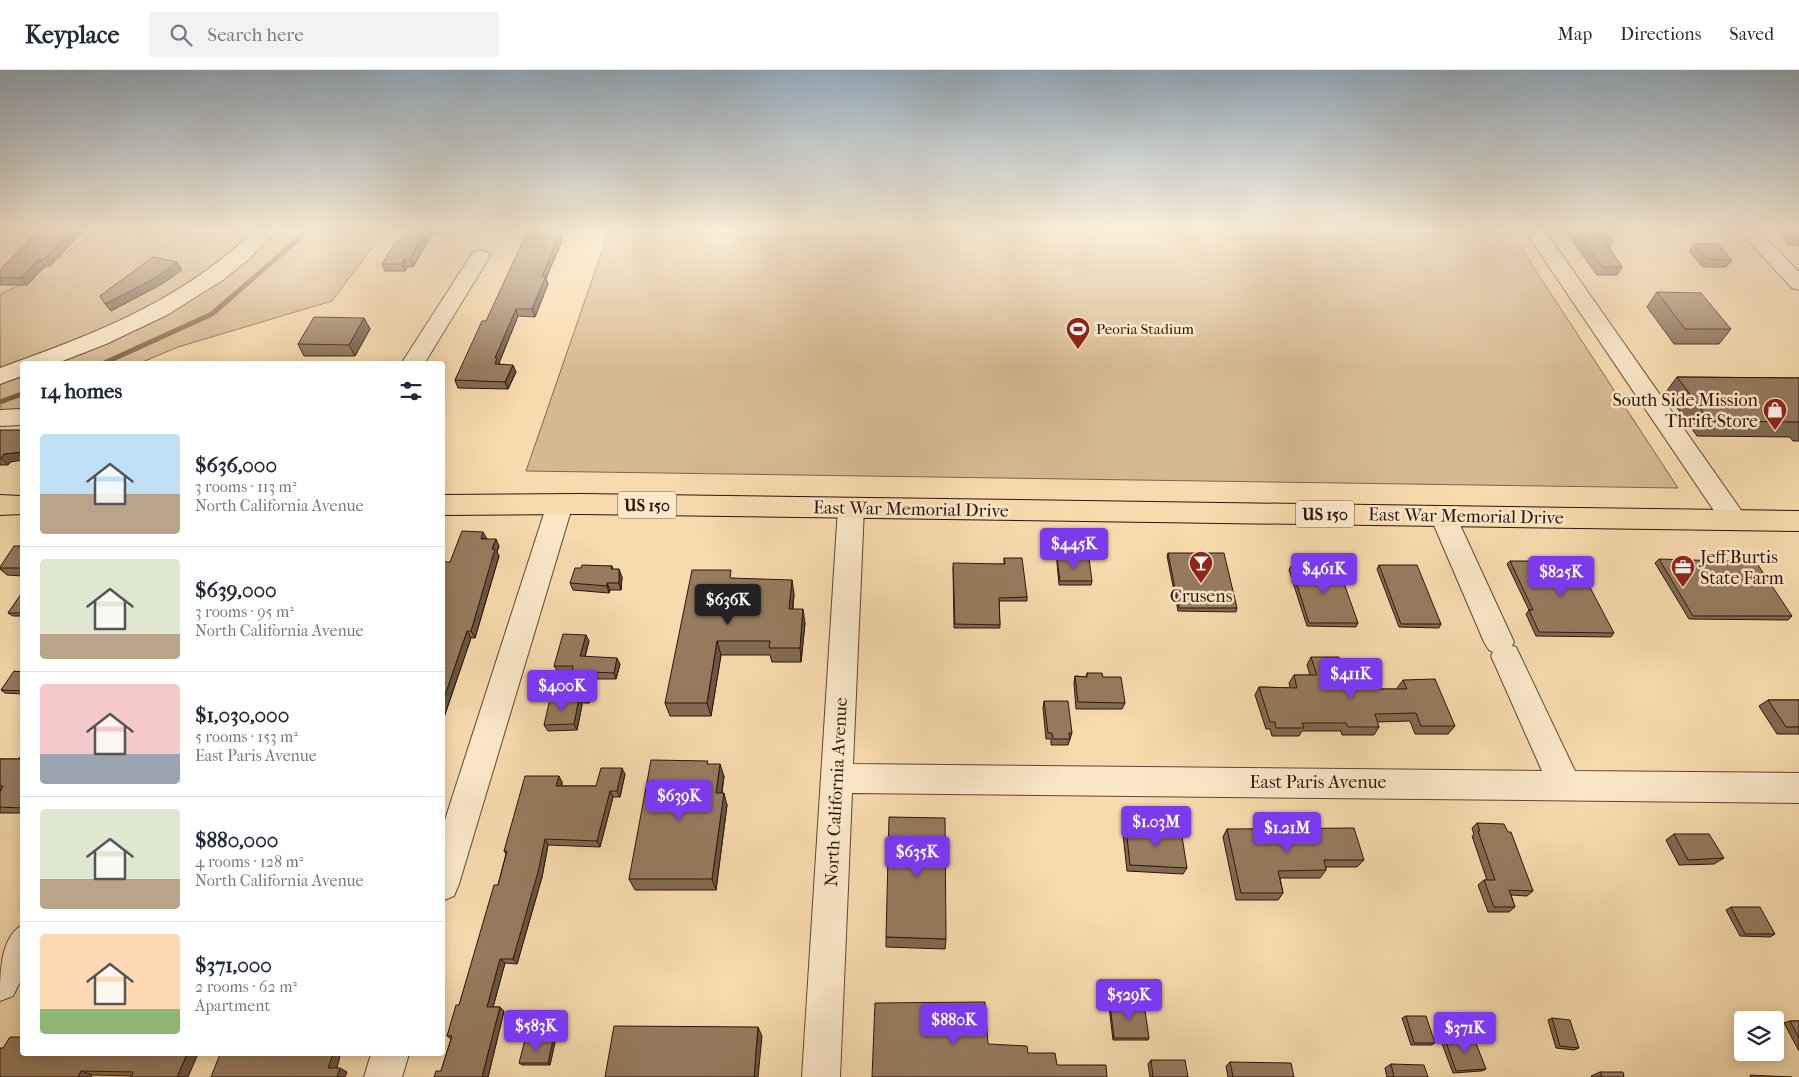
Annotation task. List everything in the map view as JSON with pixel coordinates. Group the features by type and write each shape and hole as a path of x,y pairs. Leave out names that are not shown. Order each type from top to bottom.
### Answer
{"highway":[{"name":"East War Memorial Drive","path":"445,505 560,504 1799,521"},
{"path":"0,505 20,505"}],"street":[{"path":"41,361 134,325 193,293 216,275"},
{"path":"414,361 468,275"},
{"path":"1565,275 1734,520"},
{"path":"0,376 20,369"},
{"path":"0,418 20,417"},
{"path":"445,874 560,504"},
{"name":"North California Avenue","path":"821,1077 851,508"},
{"path":"1443,516 1566,785"},
{"name":"East Paris Avenue","path":"837,778 1799,788"},
{"path":"0,983 20,947"},
{"path":"383,1077 389,1056"}],"shaded area":[{"path":"34,275 352,275 332,301 178,347 145,361 20,361 20,413 0,420 0,294 20,285"},
{"name":"Peoria Stadium","path":"594,275 1539,275 1678,488 526,471"}],"building":[{"path":"0,275 24,275 21,278 0,278"},
{"path":"129,275 160,275 105,304 100,296"},
{"path":"507,275 546,276 532,309 516,309 495,358 497,358 495,364 513,365 505,382 455,380 482,321 486,321"},
{"path":"1657,292 1701,293 1731,329 1685,329"},
{"path":"314,317 364,318 349,345 298,344"},
{"path":"1677,377 1799,378 1799,422 1710,421"},
{"path":"0,430 20,430 20,452 4,454 0,458"},
{"path":"462,531 483,532 481,539 496,539 492,549 495,549 471,631 467,631 445,695 445,562 450,562"},
{"path":"14,546 20,546 20,568 0,568 0,567"},
{"name":"Crusens","path":"1168,553 1224,553 1237,608 1179,608"},
{"path":"1004,558 1022,558 1027,597 999,598 1000,625 955,624 953,563 1005,564"},
{"path":"1057,559 1089,559 1092,581 1060,581"},
{"path":"1659,559 1756,562 1792,616 1693,616"},
{"path":"1510,561 1576,561 1614,633 1539,632 1529,610 1533,610"},
{"path":"582,565 612,566 611,569 619,569 619,583 607,583 607,586 570,583 575,568 581,568"},
{"path":"1379,565 1417,565 1441,624 1401,624"},
{"path":"1291,566 1338,566 1358,623 1309,623"},
{"path":"692,570 731,570 730,578 792,580 789,609 803,609 800,648 769,648 770,641 717,641 707,703 665,703"},
{"path":"20,595 20,613 8,613"},
{"path":"563,634 586,635 580,656 617,658 614,673 592,672 587,697 566,697 573,666 554,666"},
{"path":"1311,657 1339,657 1349,689 1407,689 1403,680 1435,679 1455,726 1421,726 1416,713 1375,714 1379,727 1348,727 1346,723 1302,723 1304,728 1276,728 1275,722 1270,722 1259,687 1297,688 1294,675 1317,675"},
{"path":"14,671 20,672 20,691 1,690"},
{"path":"1087,673 1102,673 1103,677 1121,677 1125,703 1078,702 1075,676 1087,677"},
{"path":"579,698 574,724 544,725 550,699"},
{"path":"1768,700 1799,700 1799,727 1786,727"},
{"path":"1044,701 1068,701 1072,733 1069,733 1070,739 1053,739 1052,733 1048,733"},
{"path":"20,757 20,808 0,807 0,792 3,786 0,786 0,759 19,759"},
{"path":"651,760 708,761 707,764 720,764 716,793 724,793 712,879 629,879"},
{"path":"601,768 622,768 617,791 610,791 597,841 545,839 538,872 513,959 500,959 487,1007 500,1007 482,1077 434,1077 436,1071 441,1071 452,1036 447,1036 456,1005 459,1005 494,885 498,885 507,851 504,851 525,776 559,776 556,786 596,786"},
{"path":"889,817 945,818 946,939 886,937"},
{"path":"1477,823 1504,824 1508,832 1511,832 1533,891 1509,890 1515,907 1494,907 1484,880 1495,880"},
{"path":"1126,828 1181,830 1187,868 1130,865"},
{"path":"1354,828 1364,860 1324,860 1326,870 1278,871 1283,893 1241,893 1227,829"},
{"path":"1674,834 1709,834 1724,858 1688,860"},
{"path":"1731,907 1760,907 1775,934 1745,934"},
{"path":"985,1002 988,1044 1027,1046 1028,1053 1055,1053 1057,1065 1106,1065 1107,1077 872,1077 875,1003"},
{"path":"1110,1004 1144,1004 1149,1038 1114,1038"},
{"path":"1406,1016 1426,1016 1435,1043 1414,1043"},
{"path":"1552,1018 1570,1020 1579,1048 1560,1046"},
{"path":"1790,1021 1799,1021 1799,1038"},
{"path":"614,1026 758,1027 754,1077 605,1077"},
{"path":"10,1037 20,1037 20,1056 186,1056 177,1077 131,1077 133,1072 81,1071 78,1077 0,1077 0,1048 3,1048"},
{"path":"1474,1038 1486,1069 1456,1071 1445,1039"},
{"path":"525,1040 553,1040 548,1063 519,1063"},
{"path":"219,1056 332,1056 328,1068 340,1068 337,1077 211,1077"},
{"path":"1151,1060 1185,1060 1188,1077 1153,1077"},
{"path":"1230,1062 1291,1063 1294,1077 1233,1077"},
{"path":"1391,1064 1424,1065 1428,1077 1394,1077"},
{"path":"1600,1072 1623,1072 1624,1077 1602,1077"},
{"path":"1750,1075 1792,1077 1751,1077"}],"waterway":[{"path":"109,361 212,314 257,275"},
{"path":"0,402 20,395"}],"place":[{"name":"Peoria Stadium","path":"1078,350"},
{"name":"South Side Mission Thrift Store","path":"1775,431"},
{"name":"Crusens","path":"1201,584"},
{"name":"Jeff Burtis State Farm","path":"1683,588"}]}
